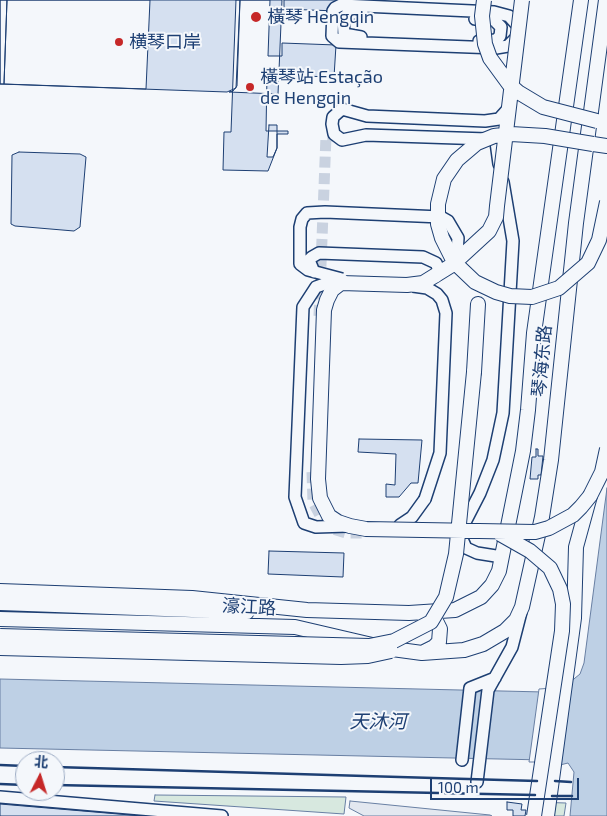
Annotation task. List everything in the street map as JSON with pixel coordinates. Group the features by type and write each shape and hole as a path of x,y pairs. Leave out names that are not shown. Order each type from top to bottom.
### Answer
{"main road":[{"path":"484,0 482,16 485,44 495,65 509,84 518,92 543,107 607,123"},
{"path":"522,0 508,109 500,147 497,206 493,224 483,237 452,265 436,277 422,283 407,285 346,283 332,290 324,310 318,479 320,498 324,509 338,522 366,529 527,532 550,528 573,515 590,496"},
{"name":"琴海东路","path":"500,564 523,451 534,333 580,0"},
{"name":"琴海东路","path":"422,653 464,650 483,644 504,632 516,620 522,607 542,517 552,460 576,223 606,0"},
{"path":"607,146 527,134 494,136 478,143 457,160 444,180 438,204 438,224 442,238 454,262 474,282 503,294 532,297 559,288 588,263 601,234 607,202"},
{"path":"0,648 368,656 395,650 410,640 431,622 446,597 456,554 474,372 478,304"},
{"path":"547,816 575,609 576,547 590,496 602,472 607,449"},
{"path":"495,532 530,551 550,568 560,589 563,604 562,631 534,816"},
{"path":"2,600 192,598 308,610 409,613 455,610 466,607 481,597 492,585 500,564"},
{"name":"濠江路","path":"2,600 295,627 385,648 422,653"},
{"path":"200,617 308,610"},
{"path":"409,613 427,616 436,621 440,629 439,642 434,648 422,653"},
{"name":"濠江路","path":"0,619 200,617"},
{"path":"0,636 369,646 394,642 431,622"}],"street":[{"path":"341,5 420,9 499,13 509,16 518,31 508,46 496,48 336,41 332,36 335,8 341,5"},
{"path":"363,13 420,9"},
{"path":"349,13 486,19 498,22 501,31 499,38 489,41 357,36 344,34 343,18 349,13"},
{"path":"357,36 379,44"},
{"path":"500,564 466,548 461,537 462,528 493,460 503,413 512,241 500,147 498,143 484,138 366,135 342,140 334,134 332,124 334,117 342,109 367,116 485,121 499,118 508,109"},
{"path":"346,283 305,269 299,260 300,227 304,216 316,211 441,216 448,221 458,238 457,252 452,265"},
{"path":"314,272 309,260 312,256 319,253 404,256 423,257 433,261 439,270 436,277"},
{"path":"346,283 330,282 316,287 303,307 295,497 304,523 324,527 350,526"},
{"path":"400,525 412,517 426,500 440,453 446,314 442,300 437,294 427,288 407,285"},
{"path":"477,782 488,690 512,647 522,607"},
{"path":"462,760 470,688 495,678"},
{"path":"0,797 222,816"}],"shaded area":[{"path":"155,795 346,797 344,814 154,801"},
{"path":"350,801 492,816 364,816 349,808"},
{"path":"535,802 566,803 564,816 534,816"}],"water":[{"name":"天沐河","path":"607,488 607,816 570,816 574,772 568,763 552,767 544,760 0,748 0,679 544,692 564,687 580,674 584,663"}],"pier":[{"path":"554,688 544,762 529,762 539,689"}],"building":[{"name":"横琴口岸","path":"0,0 240,0 236,88 227,92 0,84"},
{"path":"0,0 7,0 4,84 0,84"},
{"name":"横琴口岸","path":"7,0 150,0 146,89 4,84"},
{"name":"橫琴站 Estação de Hengqin","path":"236,0 270,0 268,56 282,56 282,43 336,45 334,77 267,75 266,131 277,131 277,148 268,171 223,170 224,132 231,132"},
{"path":"240,0 282,0 278,94 229,92 233,91 237,86"},
{"path":"284,0 337,0 337,11 284,9"},
{"path":"269,125 277,125 277,131 288,131 288,134 277,134 277,148 273,157 267,157"},
{"path":"19,152 80,154 86,157 80,227 74,231 15,226 11,224 12,155"},
{"path":"359,439 422,440 418,483 411,483 399,497 386,497 386,484 395,485 396,454 358,452"},
{"path":"536,449 538,449 538,456 543,456 541,475 538,475 538,479 530,479 532,457 536,457"},
{"path":"269,551 344,553 343,577 268,574"},
{"path":"507,802 522,804 521,810 526,810 525,816 513,816 513,810 507,810"},
{"path":"0,804 142,816 0,816"}],"tunnel":[{"path":"319,316 326,136 344,136"},
{"path":"312,472 313,502 323,521 333,529 346,533 364,533"}],"wall":[{"path":"0,765 15,766"},
{"path":"65,767 537,781"},
{"path":"555,781 571,782"},
{"path":"0,784 15,785"},
{"path":"65,785 535,795"},
{"path":"552,796 572,796"}],"place":[{"name":"橫琴 Hengqin","path":"256,17"},
{"name":"横琴口岸","path":"119,42"},
{"name":"橫琴站 Estação de Hengqin","path":"250,87"}]}
